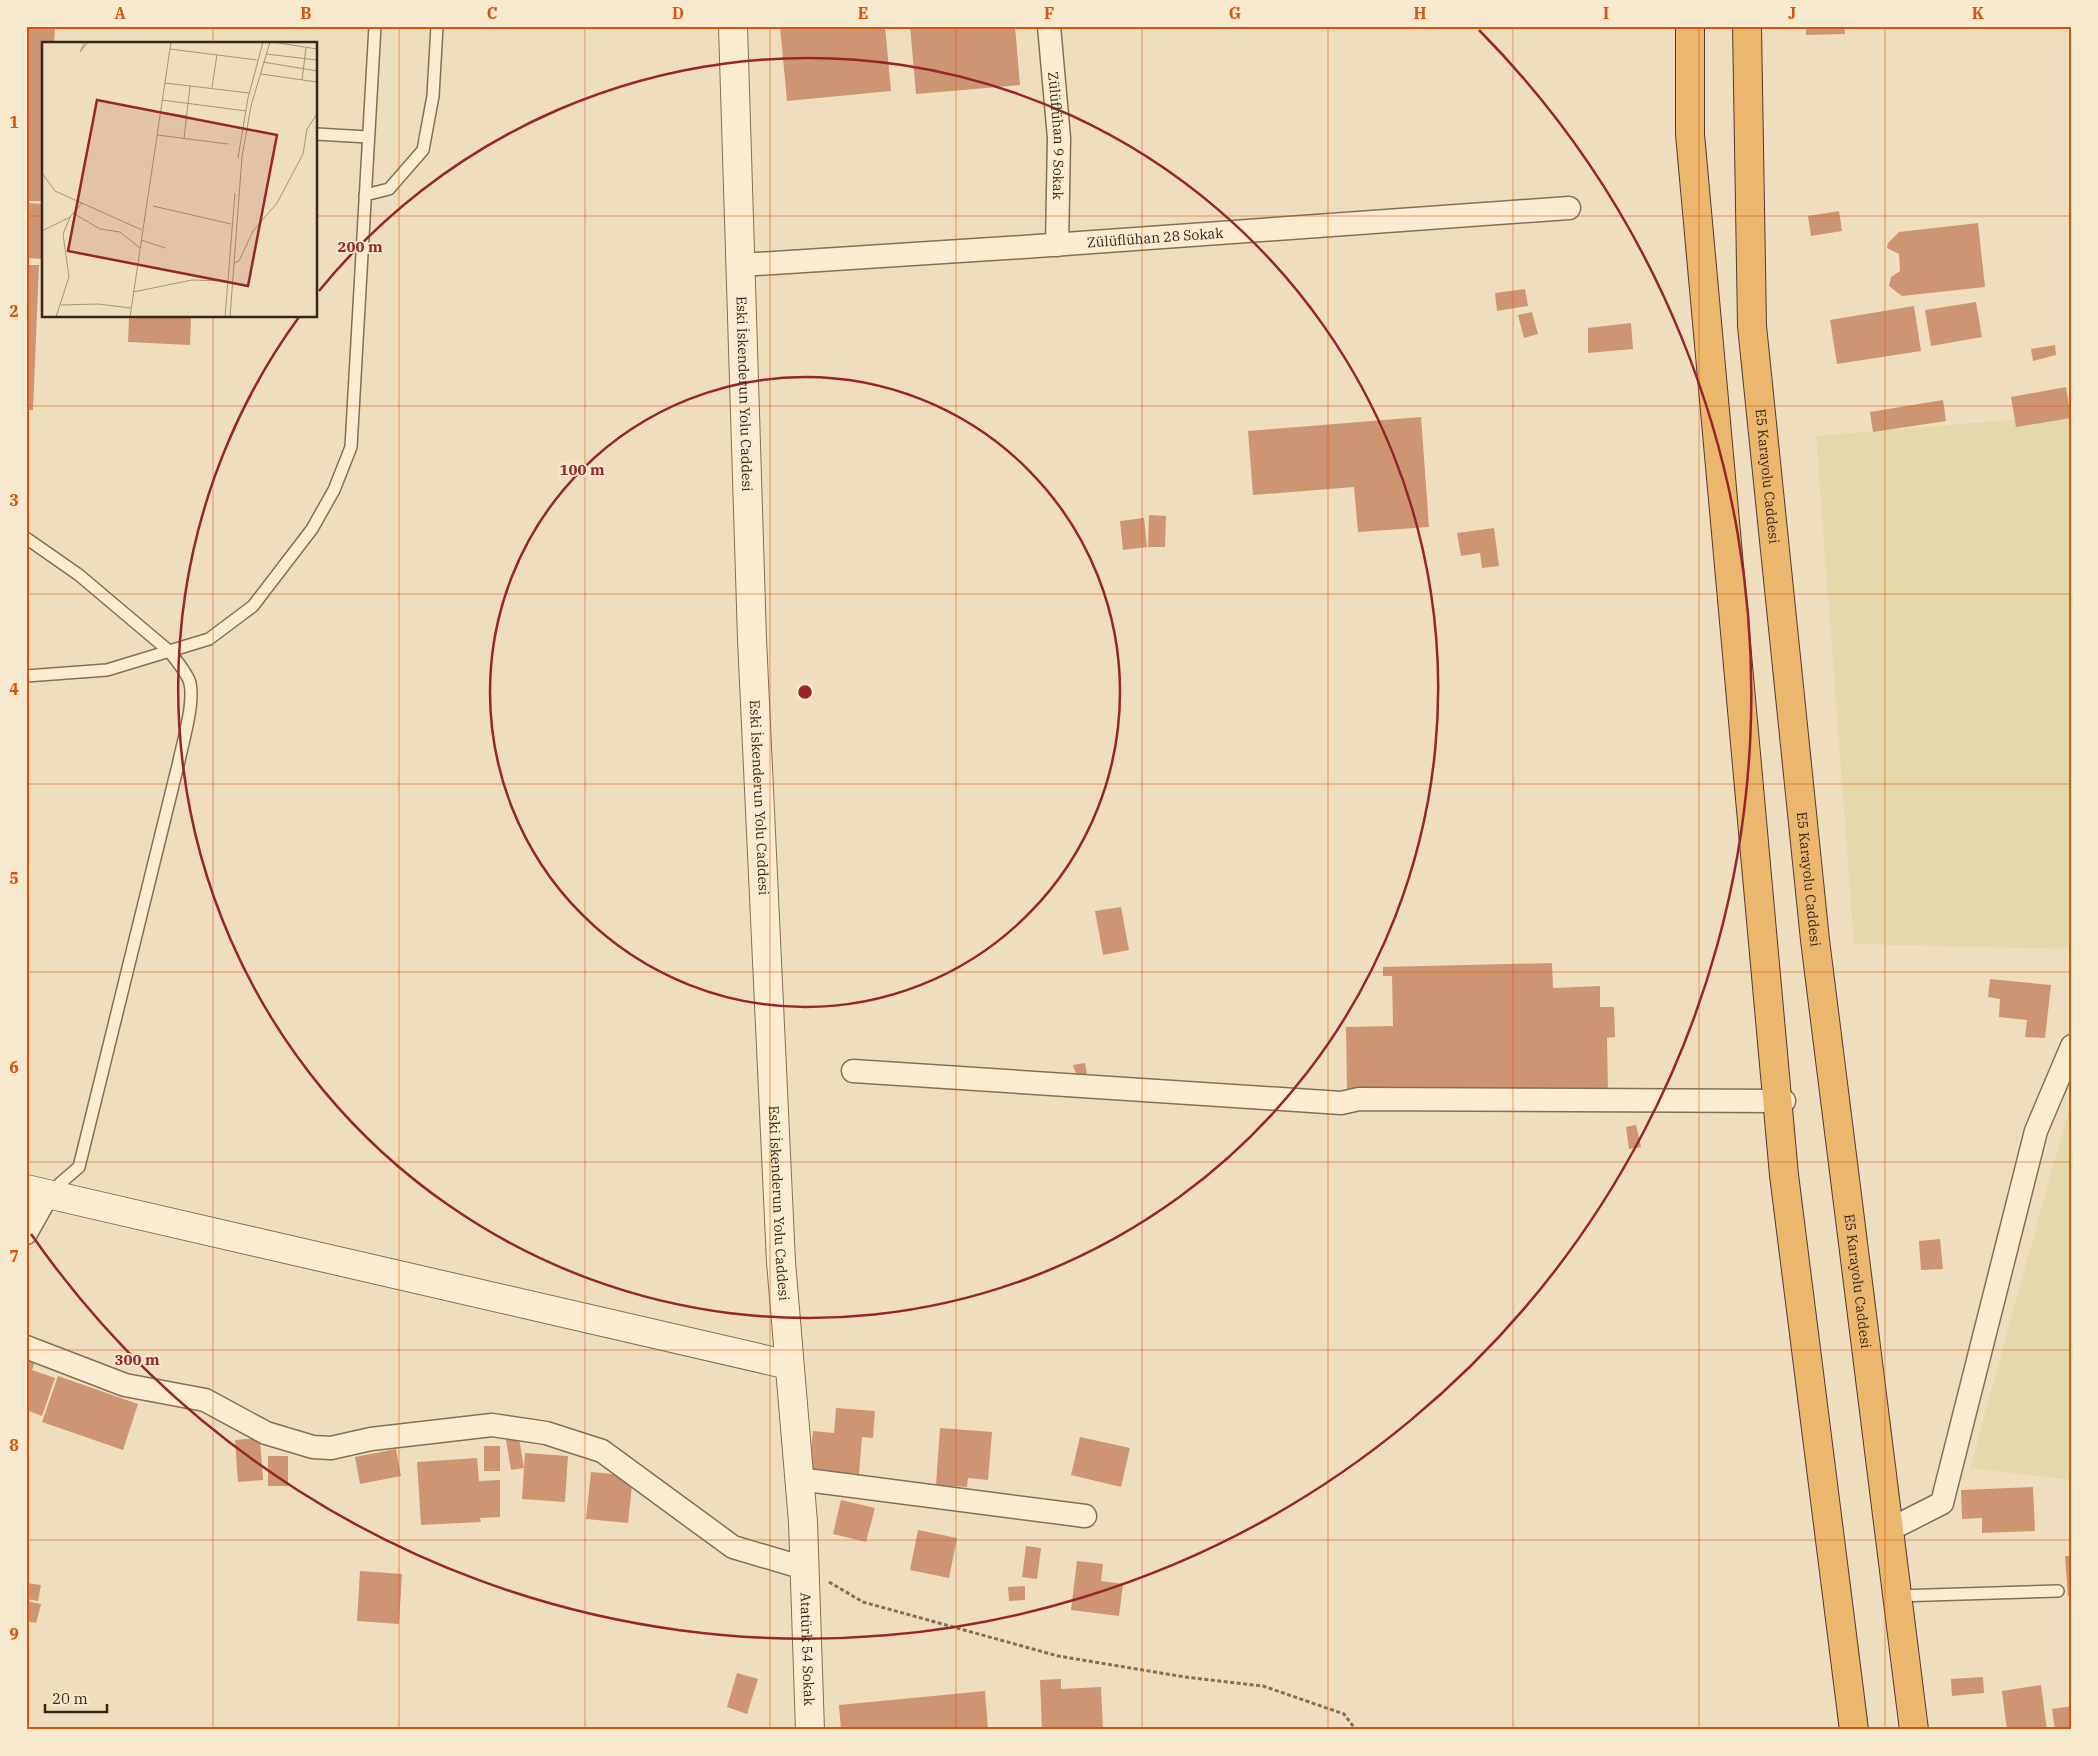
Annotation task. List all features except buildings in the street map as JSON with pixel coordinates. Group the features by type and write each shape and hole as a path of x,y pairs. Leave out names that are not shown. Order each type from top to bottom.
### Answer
{"highway":[{"path":"1690,26 1690,134 1780,1101 1784,1175 1854,1730"},
{"name":"E5 Karayolu Caddesi","path":"1747,26 1752,326 1814,940 1914,1730"}],"street":[{"name":"Eski İskenderun Yolu Caddesi","path":"733,26 742,265 752,639 781,1262 799,1479 804,1568"},
{"name":"Zülüflühan 9 Sokak","path":"1049,26 1059,138 1057,245"},
{"name":"Zülüflühan 28 Sokak","path":"742,265 1057,245 1569,208"},
{"path":"1888,1530 1942,1503 2036,1131 2072,1046"},
{"path":"853,1072 1341,1103 1359,1100 1780,1101"},
{"path":"26,1233 37,1191 790,1366"},
{"path":"26,1347 125,1385 206,1400 266,1433 313,1447 331,1448 371,1439 492,1425 546,1433 602,1451 733,1547 804,1568"},
{"path":"799,1479 1086,1516"},
{"name":"Atatürk 54 Sokak","path":"804,1568 810,1730"}],"lane":[{"path":"26,676 106,670 169,652 209,638 253,606 312,529 334,490 351,447 375,26"},
{"path":"365,195 389,189 423,150 433,96 438,26"},
{"path":"318,134 368,137"},
{"path":"26,538 80,576 169,652 181,666 190,682 190,702 179,761 78,1167 37,1191"},
{"path":"1897,1596 2058,1591"}],"path":[{"path":"804,1568 863,1602 1058,1656 1185,1677 1263,1686 1344,1714 1356,1730"}],"shaded area":[{"path":"2072,415 2072,949 1854,944 1816,436"},
{"path":"2069,1108 2072,1108 2072,1480 1970,1468"}]}
